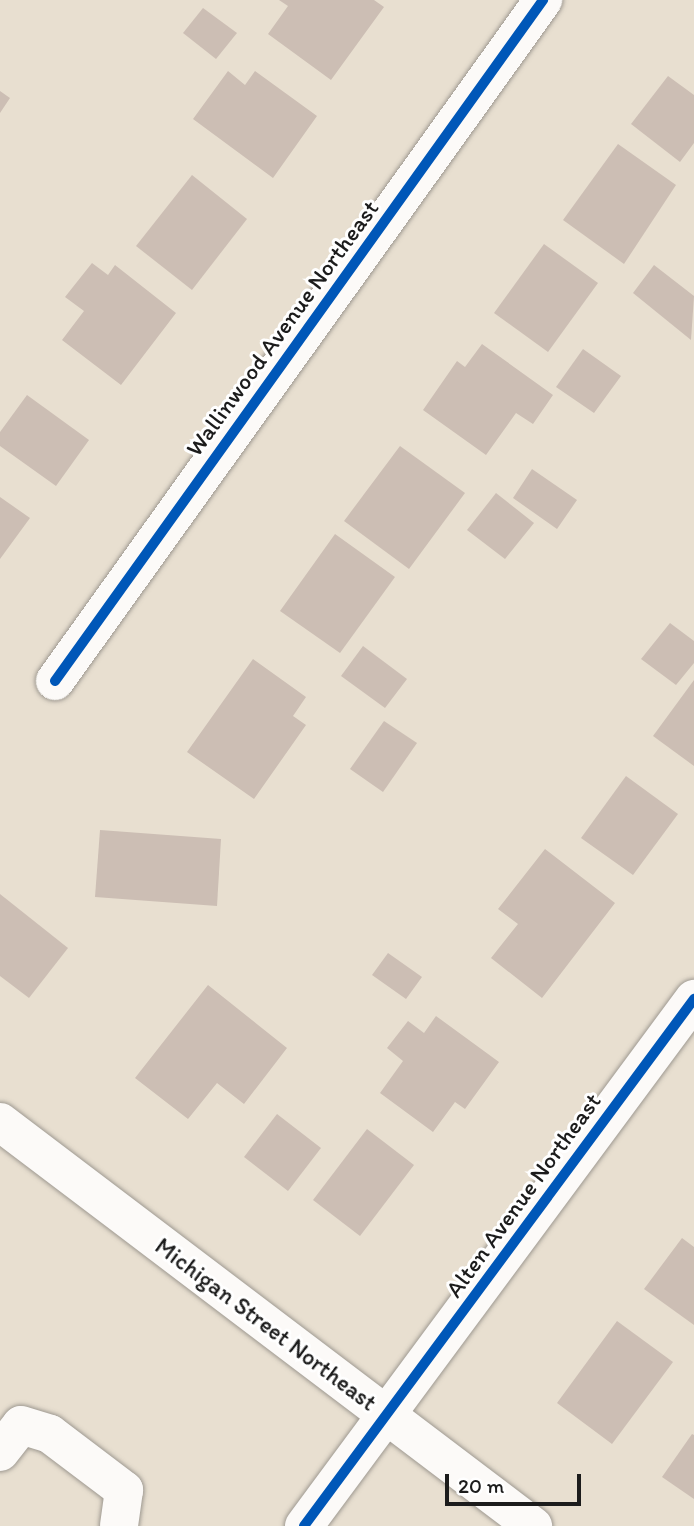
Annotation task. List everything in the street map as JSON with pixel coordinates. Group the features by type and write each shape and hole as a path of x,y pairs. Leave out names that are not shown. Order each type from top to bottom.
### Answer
{"street":[{"name":"Wallinwood Avenue Northeast","path":"55,681 543,0"},
{"name":"Alten Avenue Northeast","path":"304,1526 694,999"},
{"name":"Michigan Street Northeast","path":"0,1122 533,1526"},
{"path":"0,1451 21,1425 50,1434 124,1490 119,1526"}],"building":[{"path":"279,0 374,0 384,7 331,80 268,34 288,6"},
{"path":"203,8 237,33 216,59 183,33"},
{"path":"228,71 245,85 255,71 317,116 273,178 193,119"},
{"path":"668,76 694,95 694,143 680,162 631,124"},
{"path":"0,91 10,98 0,113"},
{"path":"618,144 676,185 624,264 563,220"},
{"path":"192,175 247,219 192,290 136,246"},
{"path":"544,244 598,283 548,352 494,313"},
{"path":"92,263 108,275 115,265 176,313 121,385 62,340 84,311 65,297"},
{"path":"654,265 694,296 691,340 633,293"},
{"path":"482,344 553,395 533,424 516,413 486,455 423,410 457,361 465,367"},
{"path":"583,349 621,376 594,413 556,387"},
{"path":"27,395 89,440 56,486 0,446 0,432"},
{"path":"400,446 465,493 409,569 344,521"},
{"path":"532,469 577,500 557,529 513,498"},
{"path":"496,493 534,523 505,559 467,530"},
{"path":"0,497 30,518 0,559"},
{"path":"335,534 395,577 340,653 280,611"},
{"path":"670,623 694,641 694,663 676,685 641,659"},
{"path":"363,646 407,679 385,708 341,676"},
{"path":"253,659 306,697 293,716 306,725 254,799 187,752"},
{"path":"694,680 694,766 653,736"},
{"path":"384,721 417,743 383,792 350,769"},
{"path":"626,776 678,814 633,875 581,838"},
{"path":"100,830 221,839 217,906 95,897"},
{"path":"545,849 615,903 542,998 491,958 518,924 498,909"},
{"path":"0,894 68,948 29,998 0,976"},
{"path":"388,953 422,977 406,999 372,975"},
{"path":"208,985 287,1048 244,1104 217,1083 188,1119 135,1078"},
{"path":"436,1016 499,1062 465,1109 455,1102 433,1132 380,1093 403,1061 387,1048 408,1021 424,1033"},
{"path":"277,1114 321,1148 288,1191 244,1157"},
{"path":"367,1129 414,1165 360,1236 313,1200"},
{"path":"682,1238 694,1247 694,1325 644,1289"},
{"path":"617,1321 673,1362 612,1444 557,1403"},
{"path":"692,1434 694,1435 694,1499 662,1477"}],"cycle path":[{"path":"55,681 543,0"},
{"path":"304,1526 694,999"}]}
